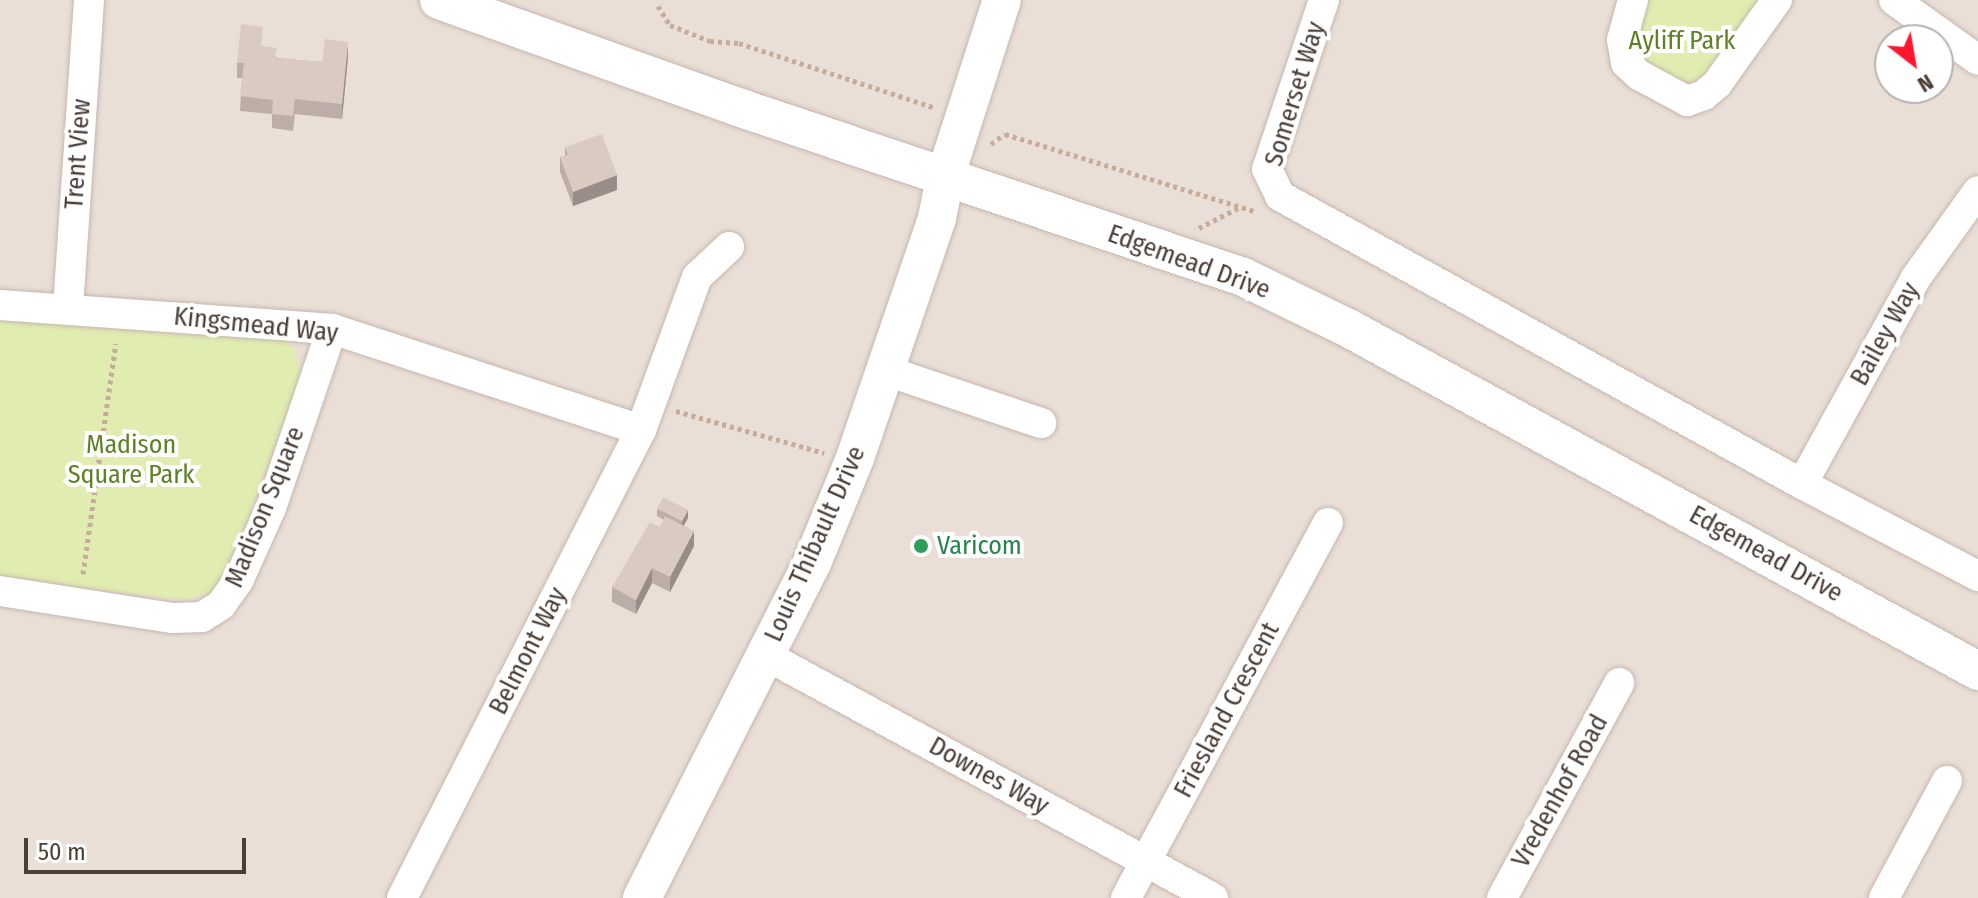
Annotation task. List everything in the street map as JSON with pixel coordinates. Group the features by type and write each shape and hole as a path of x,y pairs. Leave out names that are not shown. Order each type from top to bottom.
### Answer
{"street":[{"name":"Trent View","path":"68,308 89,0"},
{"name":"Edgemead Drive","path":"439,0 738,107 946,174 1243,277 1391,351 1978,671"},
{"name":"Louis Thibault Drive","path":"642,898 812,563 855,458 937,218 946,174 1002,0"},
{"name":"Somerset Way","path":"1324,0 1267,169 1273,188 1289,201 1802,484"},
{"path":"1633,0 1622,40 1626,63 1652,84 1687,101 1704,95 1717,84 1777,0"},
{"path":"1894,0 1978,60"},
{"name":"Bailey Way","path":"1802,484 1915,279 1978,191"},
{"name":"Belmont Way","path":"402,898 647,416 697,277 729,247"},
{"name":"Kingsmead Way","path":"0,305 332,329 647,416"},
{"name":"Madison Square","path":"0,591 188,618 211,612 229,597 271,508 332,329"},
{"path":"887,371 1041,423"},
{"path":"1802,484 1978,576"},
{"name":"Friesland Crescent","path":"1126,898 1328,523"},
{"name":"Downes Way","path":"765,655 1213,898"},
{"name":"Vredenhof Road","path":"1502,898 1619,683"},
{"path":"1884,898 1947,781"}],"path":[{"path":"658,6 670,25 710,41 739,43 944,111"},
{"path":"1198,228 1238,208"},
{"path":"79,603 121,313"},
{"path":"647,416 855,458"}],"shaded area":[{"path":"0,0 1978,0 1978,898 0,898"}],"green space":[{"name":"Ayliff Park","path":"1642,0 1764,0 1709,75 1693,86 1675,85 1635,57"},
{"name":"Madison Square Park","path":"0,317 280,337 295,350 301,376 229,567 212,593 183,600 0,577"}],"building":[{"path":"241,24 263,27 261,46 277,48 275,58 322,62 325,39 348,42 342,104 295,99 293,116 272,114 273,100 240,96 244,63 237,63"},
{"path":"602,134 617,175 573,192 560,157 568,155 565,147"},
{"path":"663,497 688,510 682,521 657,509"},
{"path":"665,516 694,531 670,577 652,568 636,600 612,587 650,522 660,527"}],"place":[{"name":"Varicom","path":"921,546"}]}
